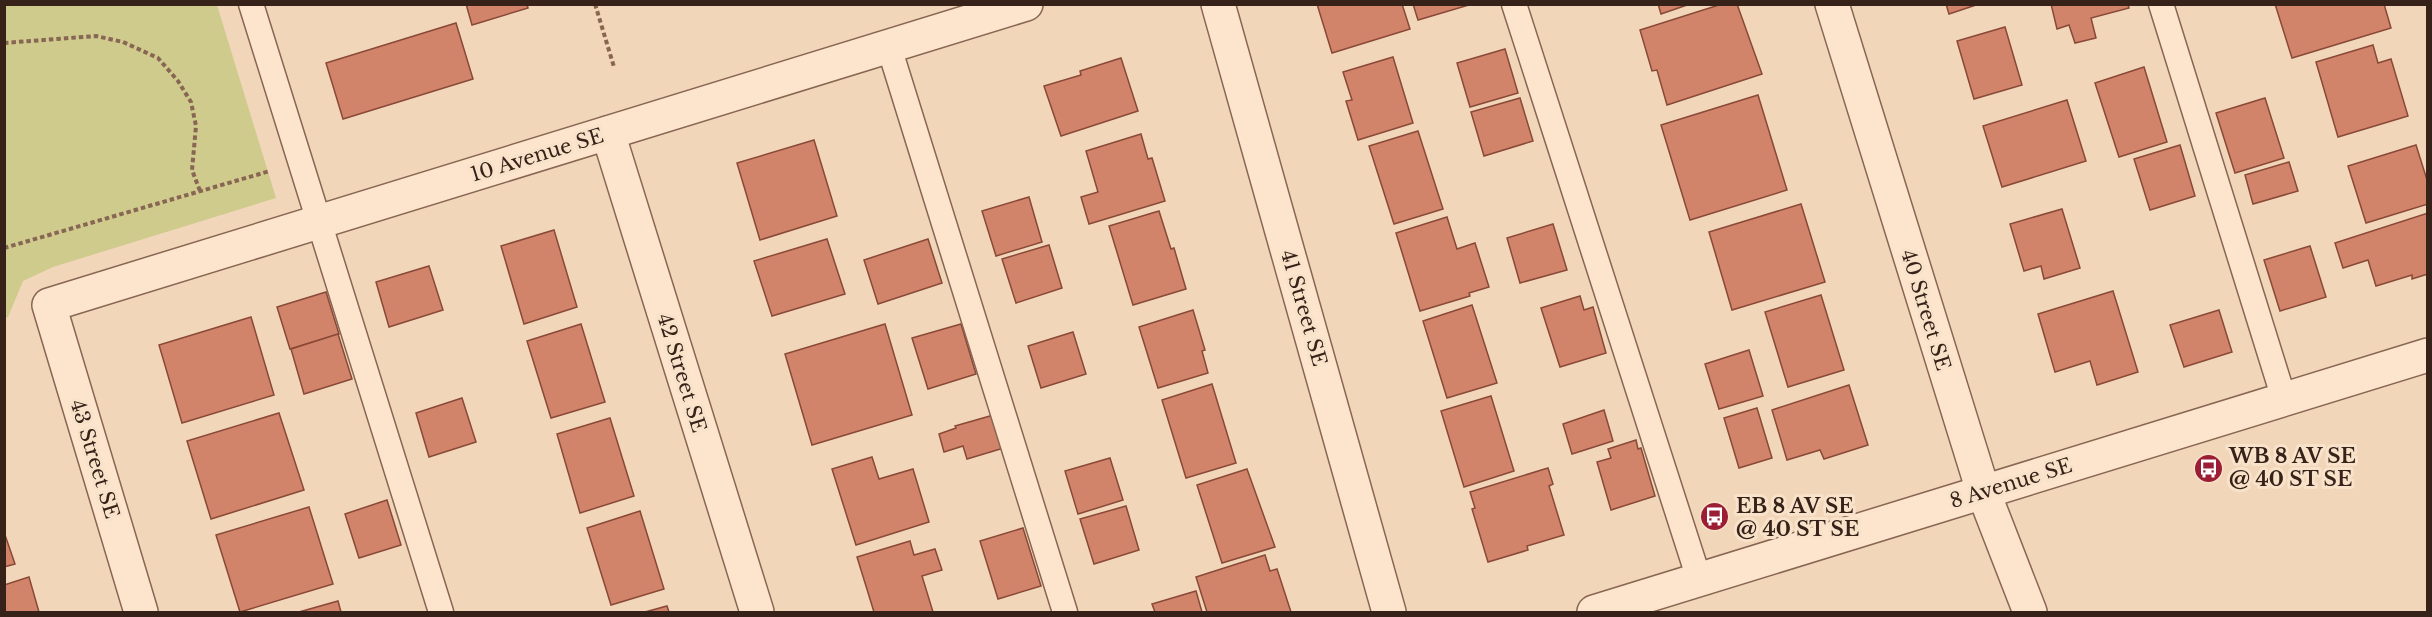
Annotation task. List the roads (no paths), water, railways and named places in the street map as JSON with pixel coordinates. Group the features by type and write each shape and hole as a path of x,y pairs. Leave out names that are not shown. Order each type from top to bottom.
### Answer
{"street":[{"name":"10 Avenue SE","path":"49,305 1026,4"},
{"name":"41 Street SE","path":"1218,4 1389,612"},
{"name":"40 Street SE","path":"1832,4 1983,491 2030,612"},
{"name":"42 Street SE","path":"608,133 757,612"},
{"name":"43 Street SE","path":"49,305 141,612"},
{"name":"8 Avenue SE","path":"1594,612 2427,355"}],"lane":[{"path":"251,4 441,612"},
{"path":"1514,4 1699,579"},
{"path":"2161,4 2284,399"},
{"path":"889,47 1065,612"}],"place":[{"name":"WB 8 AV SE @ 40 ST SE","path":"2208,468"},
{"name":"EB 8 AV SE @ 40 ST SE","path":"1715,517"}]}
